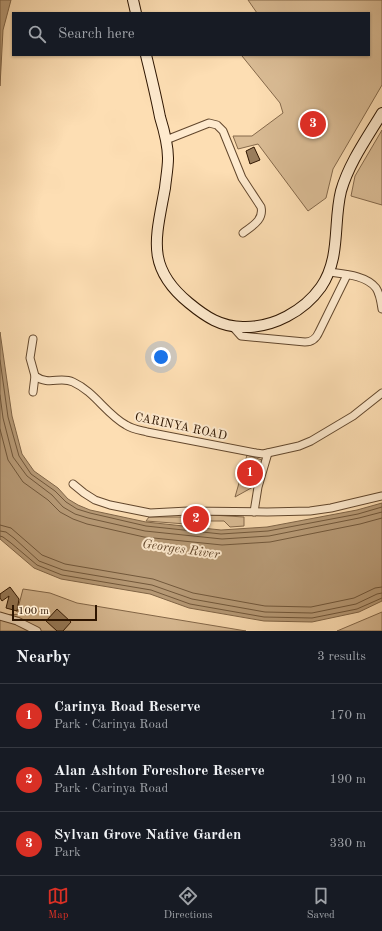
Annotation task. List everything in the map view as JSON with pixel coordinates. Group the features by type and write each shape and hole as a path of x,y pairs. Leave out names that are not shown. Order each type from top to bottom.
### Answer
{"main road":[{"path":"133,0 136,12"},
{"path":"146,56 166,140 168,157 168,169 157,238 157,256 160,267 171,286 193,307 215,321 233,327 246,328 260,326 287,316 300,308 314,295 325,280 334,256 338,208 343,186 357,155 382,114"}],"street":[{"path":"166,140 209,123 217,125 224,131 242,178 261,207 262,211 258,222 243,233"},
{"path":"329,272 363,279 374,286 379,295 382,309"},
{"path":"233,327 241,336 305,342 312,341 317,337 347,275"},
{"path":"33,339 30,358 35,376 33,392"},
{"name":"CARINYA ROAD","path":"35,376 43,381 68,380 74,382 88,391 118,419 131,428 256,453 268,453 311,442 353,416 382,393"},
{"path":"254,512 258,487 268,453"},
{"path":"73,484 95,500 110,505 150,513 188,511 310,511 332,508 382,496"},
{"path":"0,616 23,623 37,631"}],"shaded area":[{"path":"248,0 382,0 382,85 333,169 326,198 308,211 258,144 238,149 233,136 252,136 283,113 280,103 242,56 370,56 370,12 256,12"},
{"path":"382,130 382,205 351,196 355,176"},
{"path":"247,455 262,460 253,487 235,497"},
{"path":"196,514 244,517 244,526 230,527 224,521 191,521 186,524 146,521 149,517 183,517"},
{"path":"23,589 50,593 77,603 246,631 0,631 0,615 25,614 17,612"},
{"path":"382,612 382,631 337,631"}],"water":[{"path":"0,0 11,0 3,30 0,86"},
{"name":"Georges River","path":"0,332 12,416 22,454 34,471 58,488 68,499 90,510 146,522 221,530 267,527 357,510 382,503 382,601 359,612 312,622 264,621 189,608 150,594 61,579 34,568 0,539"}],"building":[{"path":"254,147 260,160 250,164 246,151"},
{"path":"10,587 19,599 17,611 6,608 9,596 2,601 0,598 0,594"},
{"path":"57,609 71,622 63,631 57,631 46,621"}],"place":[{"name":"Sylvan Grove Native Garden","path":"313,124"},
{"name":"Carinya Road Reserve","path":"250,473"},
{"name":"Alan Ashton Foreshore Reserve","path":"196,519"}]}
